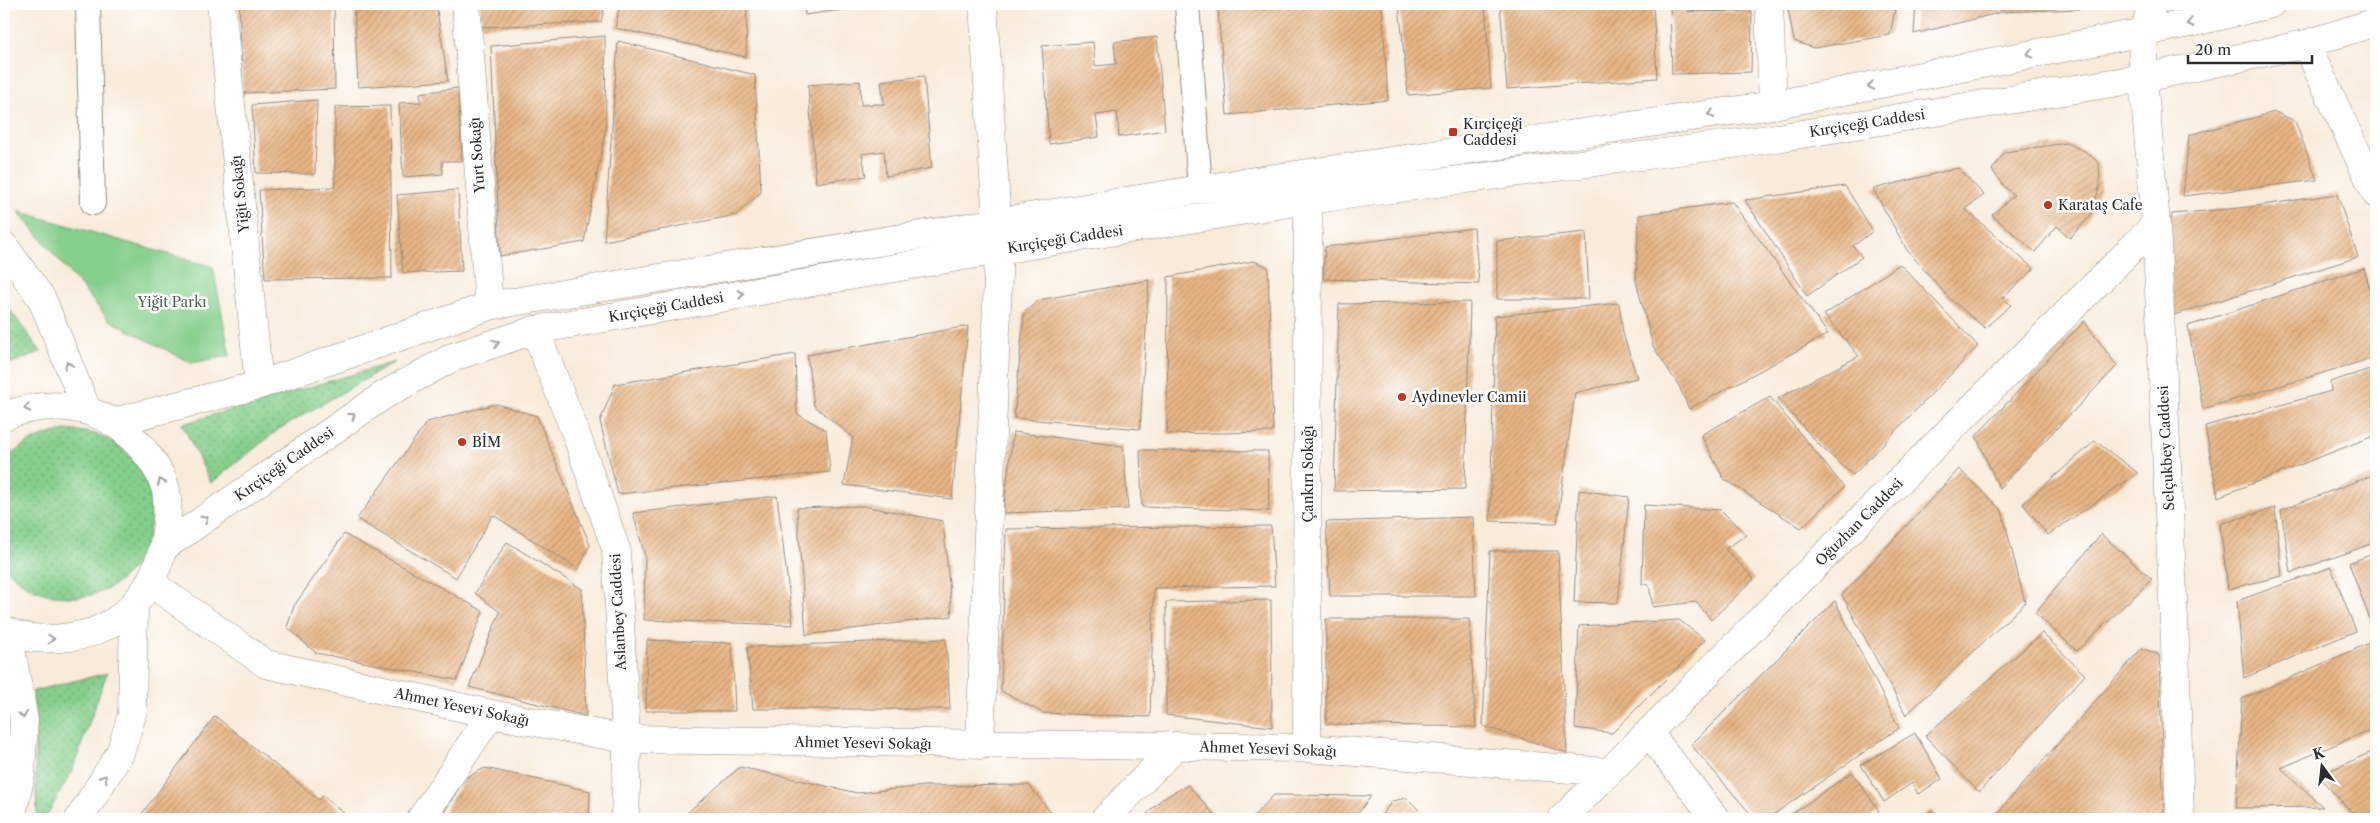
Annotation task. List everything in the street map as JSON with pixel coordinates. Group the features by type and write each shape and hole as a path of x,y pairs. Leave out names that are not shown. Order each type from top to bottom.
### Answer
{"street":[{"name":"Yiğit Sokağı","path":"220,4 259,385"},
{"name":"Yurt Sokağı","path":"466,4 489,306"},
{"path":"983,4 997,222"},
{"path":"1769,4 1773,105"},
{"name":"Selçukbey Caddesi","path":"2153,4 2143,32 2143,78 2156,224 2175,643 2180,819"},
{"name":"Kırçiçeği Caddesi","path":"113,422 259,385 489,306 1200,190 1773,105 2143,32 2271,4"},
{"name":"Kırçiçeği Caddesi","path":"164,547 384,394 453,358 535,330 999,250 1308,200 1777,138 2143,78 2306,44 2376,22"},
{"path":"2306,44 2376,194"},
{"name":"Çankırı Sokağı","path":"1307,748 1308,200"},
{"name":"Oğuzhan Caddesi","path":"1562,819 2156,224"},
{"path":"4,246 42,299 87,410"},
{"path":"980,745 999,250"},
{"name":"Aslanbey Caddesi","path":"535,330 576,434 616,549 627,753 624,819"},
{"path":"4,416 27,407 57,405 87,410 113,422 136,440 154,463 167,496 164,547 151,583 134,606 113,623 86,635 47,640 6,631 24,720 21,774 11,819"},
{"name":"Ahmet Yesevi Sokağı","path":"151,583 266,664 491,714 626,739 1307,748 1608,772"},
{"path":"78,819 120,753 132,715 134,606"},
{"path":"421,819 491,714"},
{"path":"1649,733 1716,819"},
{"path":"1104,819 1176,746"}],"lane":[{"path":"88,4 93,203"},
{"path":"1187,4 1200,190"}],"green space":[{"name":"Yiğit Parkı","path":"18,211 213,267 230,356 191,363 109,320"},
{"path":"4,302 41,352 4,366"},
{"path":"395,362 279,429 211,483 182,424"},
{"path":"65,430 91,433 122,449 142,473 150,501 149,531 138,559 119,581 92,595 50,595 28,586 4,566 4,463 17,450 31,441"},
{"path":"107,673 72,771 45,819 37,819 33,691"}],"building":[{"path":"239,4 334,4 335,89 243,93"},
{"path":"354,4 436,4 448,81 358,87"},
{"path":"480,4 605,4 601,22 481,27"},
{"path":"620,4 747,4 746,57 615,28"},
{"path":"804,4 854,4 855,8 805,15"},
{"path":"1280,4 1382,4 1388,100 1227,115 1218,10"},
{"path":"1399,4 1485,4 1491,88 1408,95"},
{"path":"1500,4 1653,4 1657,78 1507,89"},
{"path":"1670,4 1740,4 1740,10 1687,11 1752,12 1751,72 1672,74"},
{"path":"1787,4 1896,4 1890,35 1814,48 1794,41"},
{"path":"1916,4 2079,4 2079,9 2002,12 1914,34"},
{"path":"605,36 606,127 584,242 500,256 491,46"},
{"path":"1157,37 1165,130 1119,137 1117,112 1096,115 1099,137 1049,144 1042,46 1093,42 1095,66 1116,64 1114,42"},
{"path":"618,41 755,75 761,192 736,215 604,241"},
{"path":"924,76 932,168 886,176 884,151 862,154 866,176 816,183 808,85 860,81 861,105 884,104 881,81"},
{"path":"458,88 462,161 442,161 443,174 403,177 399,103 421,102 420,93"},
{"path":"317,100 315,174 256,173 252,105"},
{"path":"390,106 392,278 265,279 259,190 335,187 335,107"},
{"path":"2275,112 2295,121 2317,180 2183,196 2189,135"},
{"name":"Karataş Cafe","path":"2066,143 2085,151 2099,163 2100,186 2090,216 2070,238 2057,226 2035,252 1992,215 2014,195 1992,170 2005,152"},
{"path":"1958,168 1984,195 1965,209 2034,269 2002,298 2011,305 1985,328 1949,298 1907,250 1873,189"},
{"path":"1845,186 1873,231 1853,246 1862,257 1807,296 1745,200"},
{"path":"458,190 462,271 403,273 397,195"},
{"path":"2337,194 2358,257 2174,315 2167,234 2172,214 2249,207"},
{"path":"1732,202 1828,334 1689,409 1679,386 1653,346 1636,281 1639,215"},
{"path":"1474,228 1479,284 1323,279 1325,247"},
{"path":"1586,232 1589,299 1497,299 1497,241"},
{"path":"1254,261 1268,267 1273,432 1167,434 1168,277"},
{"path":"1900,264 1978,346 1853,475 1820,446 1778,398 1859,356 1824,315"},
{"path":"2364,268 2376,311 2376,357 2203,409 2188,326"},
{"path":"1149,280 1140,429 1014,418 1024,313 1039,300"},
{"name":"Aydınevler Camii","path":"1470,302 1465,489 1334,491 1339,304"},
{"path":"1619,303 1623,333 1637,378 1575,393 1557,523 1490,521 1495,316"},
{"path":"2084,321 2117,366 1999,488 1976,436"},
{"path":"968,326 952,499 844,485 853,437 814,406 807,355"},
{"path":"795,354 797,414 826,430 830,472 618,494 600,421 615,384"},
{"path":"2376,367 2376,435 2218,497 2205,426 2331,391 2330,382"},
{"path":"1770,397 1844,487 1801,528 1724,479 1701,435"},
{"path":"496,404 537,416 590,545 578,569 493,515 456,578 357,519 427,422"},
{"path":"1013,432 1123,446 1128,509 1003,513"},
{"path":"2095,441 2138,473 2048,535 2023,504"},
{"path":"1140,450 1268,451 1269,511 1142,507"},
{"path":"1959,469 2002,511 2025,603 1906,715 1842,595"},
{"path":"2376,474 2376,542 2291,573 2281,510"},
{"path":"1579,490 1629,497 1618,603 1574,602"},
{"path":"777,496 793,625 644,620 645,556 633,513"},
{"path":"1644,505 1721,510 1746,535 1725,549 1754,579 1711,620 1696,602 1653,607 1649,585 1642,584"},
{"path":"863,506 943,521 952,616 806,635 797,508"},
{"path":"2275,508 2282,576 2228,589 2220,524"},
{"path":"1473,517 1476,596 1330,596 1326,522"},
{"path":"1271,526 1275,586 1154,588 1150,717 1043,713 1001,691 1006,529"},
{"path":"344,534 483,611 457,680 316,653 287,627 294,606"},
{"path":"2101,534 2152,579 2077,651 2035,613"},
{"path":"507,542 582,589 586,716 469,687 500,612 475,593"},
{"path":"1490,551 1558,551 1567,753 1483,726"},
{"path":"2376,553 2376,623 2372,625 2349,563"},
{"path":"2331,567 2356,631 2244,678 2237,601"},
{"path":"1271,600 1272,727 1166,715 1166,602"},
{"path":"1835,601 1899,728 1767,819 1755,819 1691,745"},
{"path":"1326,619 1469,619 1476,727 1326,724"},
{"path":"1679,620 1705,640 1612,733 1575,728 1579,626"},
{"path":"2042,633 2085,675 1979,792 1925,736"},
{"path":"946,639 950,709 753,709 747,647"},
{"path":"647,640 732,643 735,711 646,711"},
{"path":"2376,640 2376,727 2281,768 2323,807 2236,808 2242,699"},
{"path":"2142,648 2159,655 2164,819 1992,819"},
{"path":"215,716 319,800 323,796 351,819 138,819"},
{"path":"1915,733 1942,779 1918,794 1912,783 1884,802 1861,765"},
{"path":"2376,750 2376,819 2358,819 2318,776"},
{"path":"740,767 857,793 925,786 1029,785 1056,819 680,819"},
{"path":"485,768 590,791 589,819 440,819 465,778"},
{"path":"1852,772 1879,811 1868,819 1795,819 1792,814"},
{"path":"1188,785 1218,819 1142,819 1163,798"},
{"path":"1274,795 1371,796 1354,819 1251,819"},
{"path":"1407,798 1428,819 1379,819 1392,801"},
{"path":"1931,810 1938,819 1918,819"}],"place":[{"name":"Kırçiçeği Caddesi","path":"1453,132"},
{"name":"Karataş Cafe","path":"2048,205"},
{"name":"Aydınevler Camii","path":"1402,397"},
{"name":"BİM","path":"462,442"}]}
